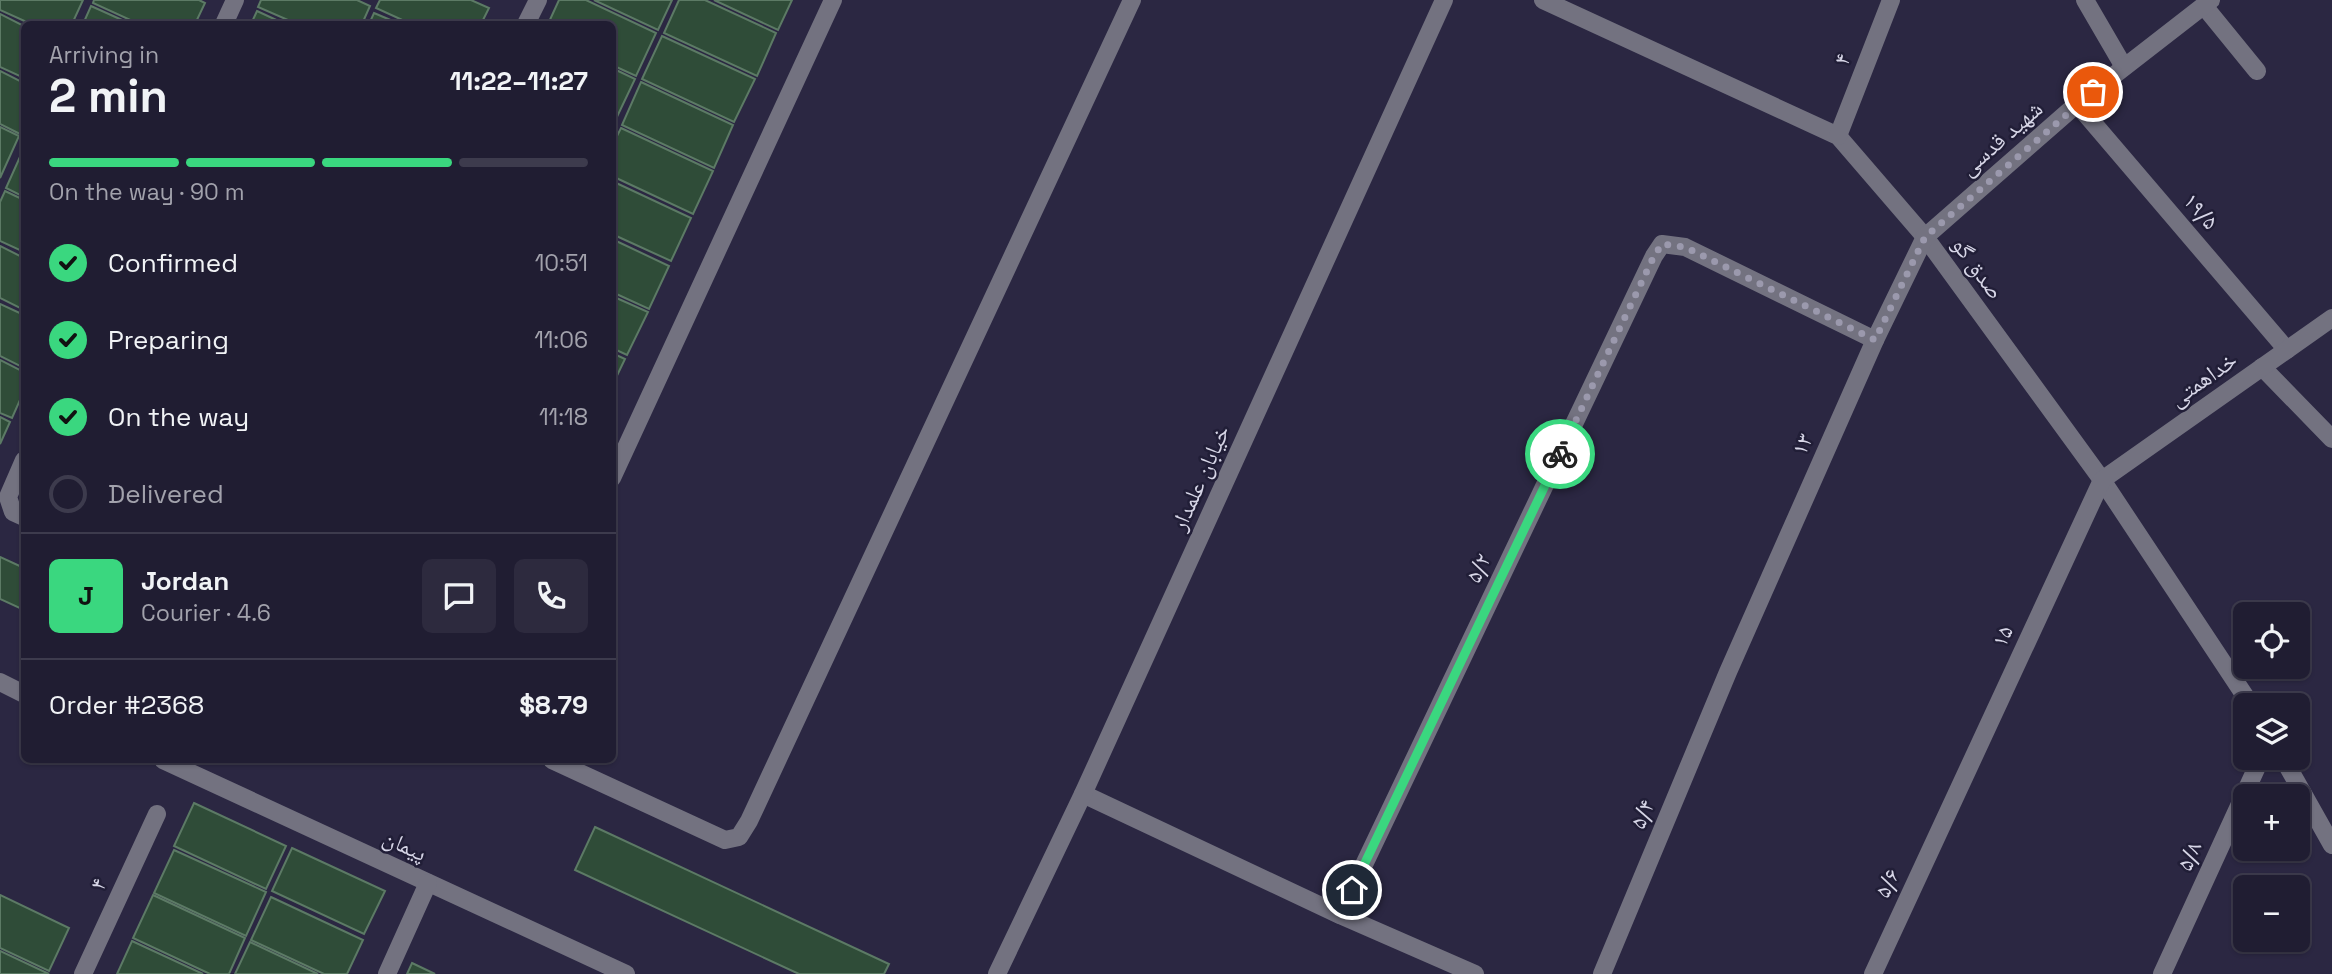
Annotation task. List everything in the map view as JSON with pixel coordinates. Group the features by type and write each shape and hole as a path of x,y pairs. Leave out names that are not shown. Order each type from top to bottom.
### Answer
{"street":[{"path":"225,21 235,0"},
{"path":"527,21 537,0"},
{"path":"616,469 833,0"},
{"path":"558,763 725,840 739,837 750,821 1132,0"},
{"name":"خیابان علمدار","path":"997,974 1083,794 1444,0"},
{"name":"صدق گو","path":"1543,0 1838,136 1925,237 2102,480 2243,693"},
{"name":"۴","path":"1838,136 1891,0"},
{"path":"2085,0 2124,67"},
{"path":"2207,3 2257,71"},
{"name":"شهید قدسی","path":"1925,237 2077,104 2207,3"},
{"name":"۱۹/۵","path":"2077,104 2287,349"},
{"name":"۱۳","path":"1728,672 1875,340 1925,237"},
{"name":"۵/۲","path":"1340,915 1662,244 1685,247 1875,340"},
{"name":"خداهمتی","path":"2102,480 2332,318"},
{"path":"2262,367 2332,439"},
{"path":"19,515 8,497 21,467"},
{"name":"۱۵","path":"1946,813 2102,480"},
{"name":"۵/۴","path":"1602,974 1728,672"},
{"path":"0,682 21,692"},
{"name":"پیمان","path":"169,763 626,974"},
{"name":"۵/۸","path":"2162,974 2256,770"},
{"path":"2290,770 2332,845"},
{"path":"1083,794 1340,915 1475,974"},
{"name":"۵/۶","path":"1873,974 1946,813"},
{"name":"۴","path":"83,974 157,814"},
{"path":"387,974 428,883"}],"building":[{"path":"0,0 83,0 73,21 24,21 0,10"},
{"path":"94,0 199,0 205,3 196,21 132,21 93,3"},
{"path":"261,0 357,0 370,6 363,21 290,21 258,7"},
{"path":"380,0 471,0 489,8 482,21 404,21 376,8"},
{"path":"559,0 586,0 656,33 636,76 616,67 616,21 549,21"},
{"path":"594,0 672,0 658,30"},
{"path":"679,0 705,0 776,33 757,76 664,33"},
{"path":"714,0 792,0 778,30"},
{"path":"91,6 124,21 84,21"},
{"path":"257,11 279,21 252,21"},
{"path":"374,13 393,21 370,21"},
{"path":"0,14 21,24 21,77 0,67"},
{"path":"662,36 755,79 734,122 642,79"},
{"path":"616,70 635,79 616,119"},
{"path":"0,71 21,82 20,134 0,124"},
{"path":"641,82 733,125 714,168 622,125"},
{"path":"0,127 19,136 0,178"},
{"path":"621,128 713,171 693,214 616,178 616,138"},
{"path":"21,155 21,196 6,188"},
{"path":"616,183 691,218 671,261 616,236"},
{"path":"5,191 21,199 21,251 0,241 0,202"},
{"path":"616,241 669,266 649,309 616,294"},
{"path":"0,246 21,256 21,308 0,298"},
{"path":"616,298 648,312 627,355 616,350"},
{"path":"0,304 21,314 21,366 0,356"},
{"path":"616,355 625,359 616,378"},
{"path":"0,360 21,370 21,398 12,418 0,413"},
{"path":"0,417 10,422 0,444"},
{"path":"0,557 21,567 21,609 0,599"},
{"path":"194,803 286,846 266,889 174,846"},
{"path":"595,827 889,964 884,974 799,974 575,870"},
{"path":"292,848 385,891 364,934 272,891"},
{"path":"174,850 266,892 246,936 154,893"},
{"path":"0,895 69,928 49,971 0,948"},
{"path":"153,895 245,938 229,974 210,974 133,938"},
{"path":"271,897 363,940 347,974 324,974 251,940"},
{"path":"132,941 203,974 117,974"},
{"path":"250,942 318,974 235,974"},
{"path":"0,951 49,974 0,974"},
{"path":"412,963 435,974 407,974"}],"way so far":[{"path":"1560,454 1662,244 1685,247 1875,340 1925,237 2093,92"}],"route":[{"path":"1352,890 1560,454"}]}
